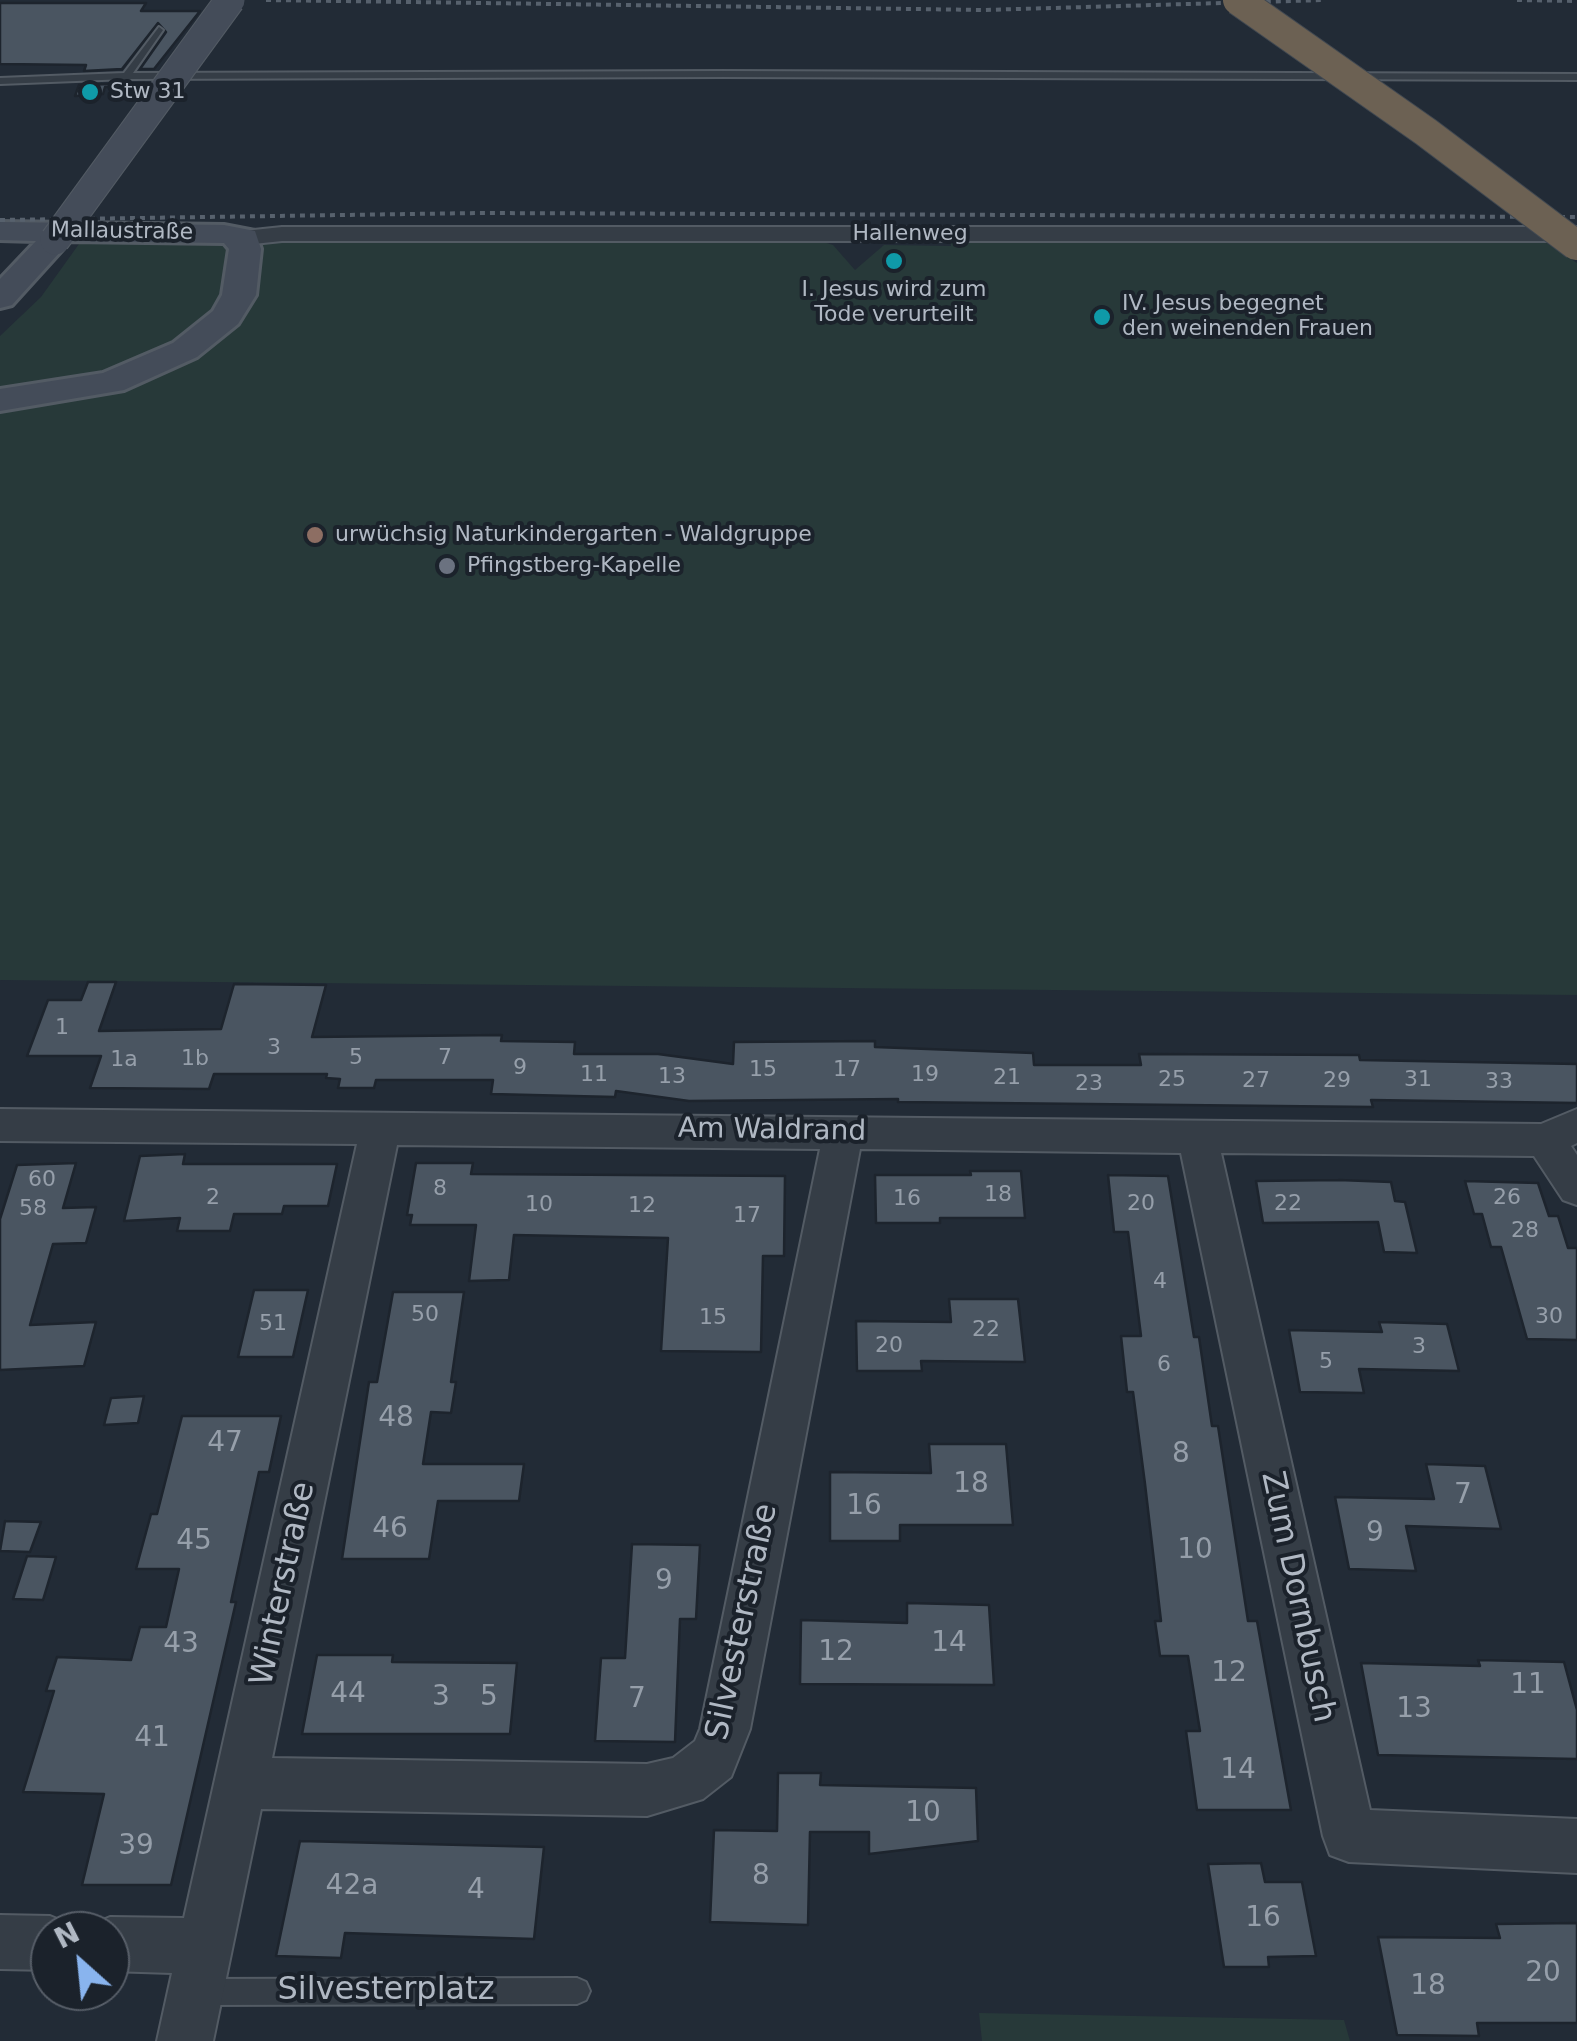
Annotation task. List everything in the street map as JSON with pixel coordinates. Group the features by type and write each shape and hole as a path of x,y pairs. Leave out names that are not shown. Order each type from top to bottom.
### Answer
{"highway":[{"path":"1238,0 1426,132 1576,245"},
{"path":"1272,0 1577,214"}],"main road":[{"path":"0,298 55,240 230,0"},
{"name":"Mallaustraße","path":"0,231 169,232 244,238"},
{"path":"0,400 111,382 185,350 226,317 238,294 244,238"}],"street":[{"name":"Hallenweg","path":"244,238 282,234 1577,234"},
{"name":"Am Waldrand","path":"0,1125 1197,1134 1561,1132 1577,1188"},
{"name":"Winterstraße","path":"185,2041 382,1127"},
{"name":"Silvesterstraße","path":"242,1783 648,1790 684,1780 712,1759 724,1729 843,1132"},
{"name":"Zum Dornbusch","path":"1197,1134 1349,1836 1577,1846"},
{"path":"0,1942 30,1943"},
{"path":"130,1950 200,1969"}],"lane":[{"path":"127,76 159,30"},
{"path":"0,81 127,76 1577,78"},
{"name":"Silvesterplatz","path":"200,1969 577,1991"}],"shaded area":[{"path":"84,237 817,240 833,245 855,270 884,245 951,246 949,238 1539,238 1577,263 1577,995 0,980 0,336 41,297"},
{"path":"979,2013 1344,2020 1350,2041 982,2041"}],"building":[{"path":"0,3 146,3 141,11 200,11 154,69 140,69 166,32 158,23 122,69 84,71 86,65 0,64"},
{"path":"144,83 141,87 105,87 103,94 75,96 79,85"},
{"path":"88,982 116,982 99,1031 221,1029 234,984 326,985 312,1037 502,1035 501,1041 575,1042 574,1054 658,1054 733,1064 734,1042 875,1041 875,1047 1033,1053 1034,1065 1141,1065 1139,1054 1359,1055 1360,1060 1577,1064 1577,1103 1371,1100 1373,1107 898,1099 689,1101 616,1091 615,1097 491,1094 493,1080 376,1080 374,1088 338,1088 340,1079 326,1078 327,1074 214,1074 209,1089 90,1088 101,1056 27,1056 48,1000 81,1000"},
{"path":"185,1154 183,1164 337,1164 328,1206 284,1206 282,1214 234,1214 230,1231 177,1231 180,1218 124,1221 140,1156"},
{"path":"76,1163 63,1208 96,1207 86,1243 53,1244 30,1325 96,1322 84,1366 0,1370 0,1219 17,1165"},
{"path":"416,1163 473,1163 471,1174 785,1176 784,1256 763,1256 761,1352 661,1351 668,1238 514,1235 509,1280 469,1281 476,1225 410,1225 412,1215 407,1215"},
{"path":"970,1171 1021,1171 1025,1218 876,1223 875,1175 971,1175"},
{"path":"1108,1175 1168,1176 1194,1337 1199,1337 1212,1426 1218,1426 1248,1621 1257,1621 1291,1810 1197,1810 1186,1731 1200,1731 1188,1656 1160,1656 1155,1621 1161,1621 1145,1484 1133,1392 1127,1392 1121,1336 1141,1336 1128,1232 1114,1232"},
{"path":"1256,1181 1391,1182 1395,1201 1405,1202 1417,1253 1384,1252 1378,1222 1263,1223"},
{"path":"1465,1181 1538,1183 1549,1216 1558,1216 1568,1248 1577,1248 1577,1340 1527,1339 1501,1247 1491,1247 1482,1214 1474,1214"},
{"path":"254,1290 308,1290 293,1357 238,1357"},
{"path":"393,1292 464,1292 451,1382 456,1382 451,1413 431,1412 423,1464 524,1464 519,1501 438,1501 429,1559 342,1559 369,1382 377,1382"},
{"path":"949,1299 1018,1299 1025,1362 921,1361 922,1371 857,1371 856,1321 951,1322"},
{"path":"1379,1322 1447,1324 1459,1371 1359,1369 1364,1393 1300,1392 1289,1330 1382,1332"},
{"path":"144,1396 138,1423 104,1425 111,1398"},
{"path":"182,1416 281,1416 269,1472 259,1472 231,1602 236,1602 171,1885 82,1885 104,1794 23,1792 54,1691 46,1691 57,1657 131,1660 140,1627 166,1627 179,1569 136,1569 151,1514 157,1514"},
{"path":"929,1444 1006,1444 1013,1525 900,1525 900,1541 830,1541 830,1472 931,1473"},
{"path":"1426,1464 1485,1466 1501,1529 1406,1526 1416,1571 1349,1569 1335,1497 1434,1499"},
{"path":"5,1521 41,1522 30,1552 0,1551"},
{"path":"632,1544 700,1545 696,1619 680,1619 675,1742 595,1741 601,1658 625,1658"},
{"path":"27,1556 56,1557 43,1600 13,1599"},
{"path":"907,1603 989,1605 994,1685 800,1684 801,1620 907,1623"},
{"path":"317,1655 393,1655 392,1662 517,1663 510,1734 302,1734"},
{"path":"1478,1660 1564,1662 1577,1710 1577,1759 1378,1755 1361,1663 1480,1666"},
{"path":"778,1773 821,1773 820,1785 976,1788 978,1841 869,1854 869,1832 810,1832 808,1925 710,1922 714,1830 777,1831"},
{"path":"300,1841 544,1847 534,1939 345,1933 341,1958 276,1956"},
{"path":"1261,1863 1265,1882 1302,1882 1316,1956 1268,1957 1269,1967 1224,1967 1208,1864"},
{"path":"1577,1923 1577,2023 1477,2023 1479,2036 1397,2035 1378,1937 1500,1938 1496,1924"}],"railway":[{"path":"266,0 984,10 1325,0"},
{"path":"1517,0 1577,1"},
{"path":"0,220 479,213 1577,217"}],"place":[{"name":"Stw 31","path":"90,92"},
{"name":"I. Jesus wird zum Tode verurteilt","path":"894,261"},
{"name":"IV. Jesus begegnet den weinenden Frauen","path":"1102,317"},
{"name":"urwüchsig Naturkindergarten - Waldgruppe","path":"315,535"},
{"name":"Pfingstberg-Kapelle","path":"447,566"}]}
